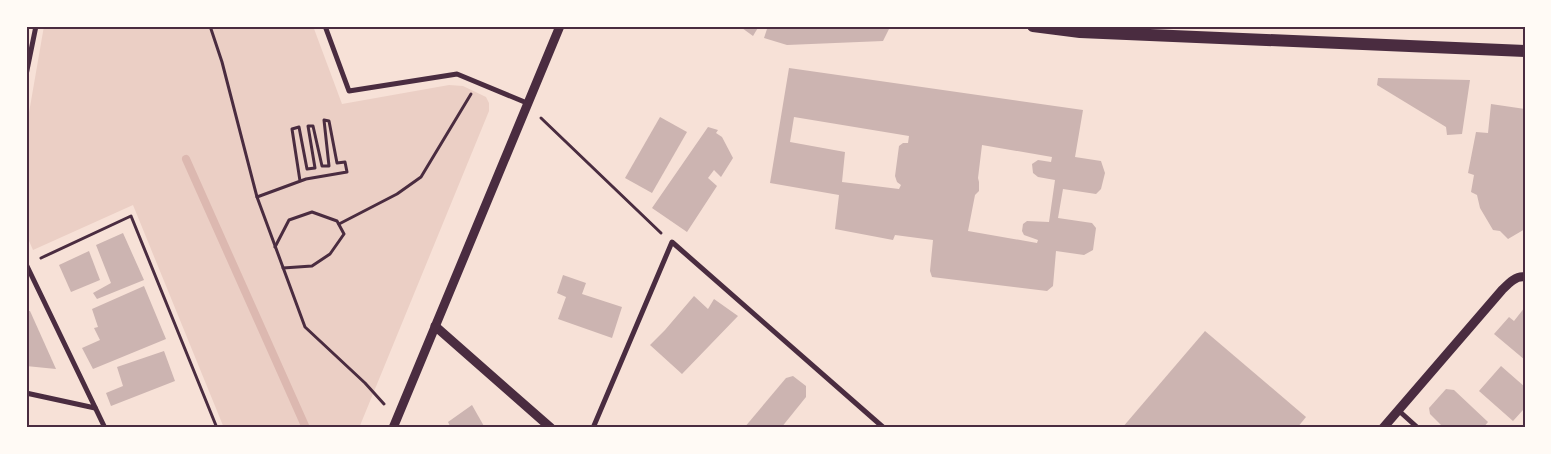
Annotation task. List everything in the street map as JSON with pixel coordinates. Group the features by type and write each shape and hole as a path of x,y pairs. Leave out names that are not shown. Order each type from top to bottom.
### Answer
{"main road":[{"path":"1033,26 1080,32 1525,51"}],"street":[{"path":"26,76 36,26"},
{"path":"324,26 349,92 456,74 527,103"},
{"path":"393,428 560,26"},
{"path":"26,34 34,36"},
{"path":"593,428 672,242 884,428"},
{"path":"26,264 105,428"},
{"path":"1382,428 1502,290 1512,280 1524,275"},
{"path":"435,326 552,428"},
{"path":"26,393 95,408"},
{"path":"1398,410 1418,428"}],"path":[{"path":"210,26 222,62 256,197 304,327 365,383 389,409"},
{"path":"339,224 398,194 421,177 473,91"},
{"path":"527,103 672,242"},
{"path":"256,197 300,181 347,172 345,162 338,163 329,121 324,120 329,166 322,166 314,126 308,126 315,168 308,168 299,128 292,129 300,181"},
{"path":"275,247 289,220 312,212 336,221 344,234 330,254 312,266 283,268"},
{"path":"26,264 131,216 217,428"}],"shaded area":[{"path":"44,26 313,26 342,104 449,85 463,86 486,97 489,103 489,111 359,428 224,428 133,205 33,250 26,234 26,130"}],"building":[{"path":"744,26 759,26 753,36 742,28"},
{"path":"768,26 890,27 883,41 787,45 764,38"},
{"path":"789,68 1083,110 1075,157 1101,161 1105,173 1101,189 1096,194 1063,189 1058,218 1092,223 1096,228 1093,250 1084,255 1056,251 1053,286 1047,291 932,277 930,271 933,240 895,235 893,240 835,229 839,195 770,183","holes":["794,117 909,136 908,143 903,143 899,146 895,176 897,182 901,185 899,189 842,182 845,152 790,142","982,145 1052,157 1051,162 1038,160 1032,164 1033,173 1038,177 1055,180 1049,222 1027,221 1023,224 1022,231 1024,235 1038,240 1037,243 968,231 975,195 979,191 978,178"]},
{"path":"1378,78 1470,80 1462,134 1447,135 1446,127 1377,85"},
{"path":"1491,104 1525,109 1525,229 1508,239 1500,231 1493,230 1480,208 1477,195 1471,192 1474,175 1468,173 1476,132 1488,133"},
{"path":"660,117 687,132 652,193 625,178"},
{"path":"708,127 718,130 716,133 722,137 733,158 721,177 714,170 708,178 717,186 687,232 652,208"},
{"path":"123,233 144,280 97,299 93,293 111,283 96,245"},
{"path":"89,251 100,280 71,292 59,265"},
{"path":"563,275 586,283 582,294 622,307 612,338 558,319 566,297 557,293"},
{"path":"144,286 166,339 93,369 82,348 100,340 94,328 98,327 92,309"},
{"path":"694,296 708,309 714,299 738,316 682,374 650,345"},
{"path":"1525,307 1525,360 1494,334 1509,317 1514,321"},
{"path":"26,311 30,311 56,369 26,366"},
{"path":"1205,331 1306,417 1297,428 1122,428"},
{"path":"164,351 175,381 111,406 106,393 123,386 117,367"},
{"path":"1501,366 1525,387 1525,412 1523,410 1513,421 1479,391"},
{"path":"793,376 806,386 806,397 781,428 744,428 786,378"},
{"path":"1446,389 1454,390 1488,422 1483,428 1444,428 1430,414 1429,408"},
{"path":"472,405 485,428 451,428 448,422"}],"waterway":[{"path":"186,159 306,428"}]}
